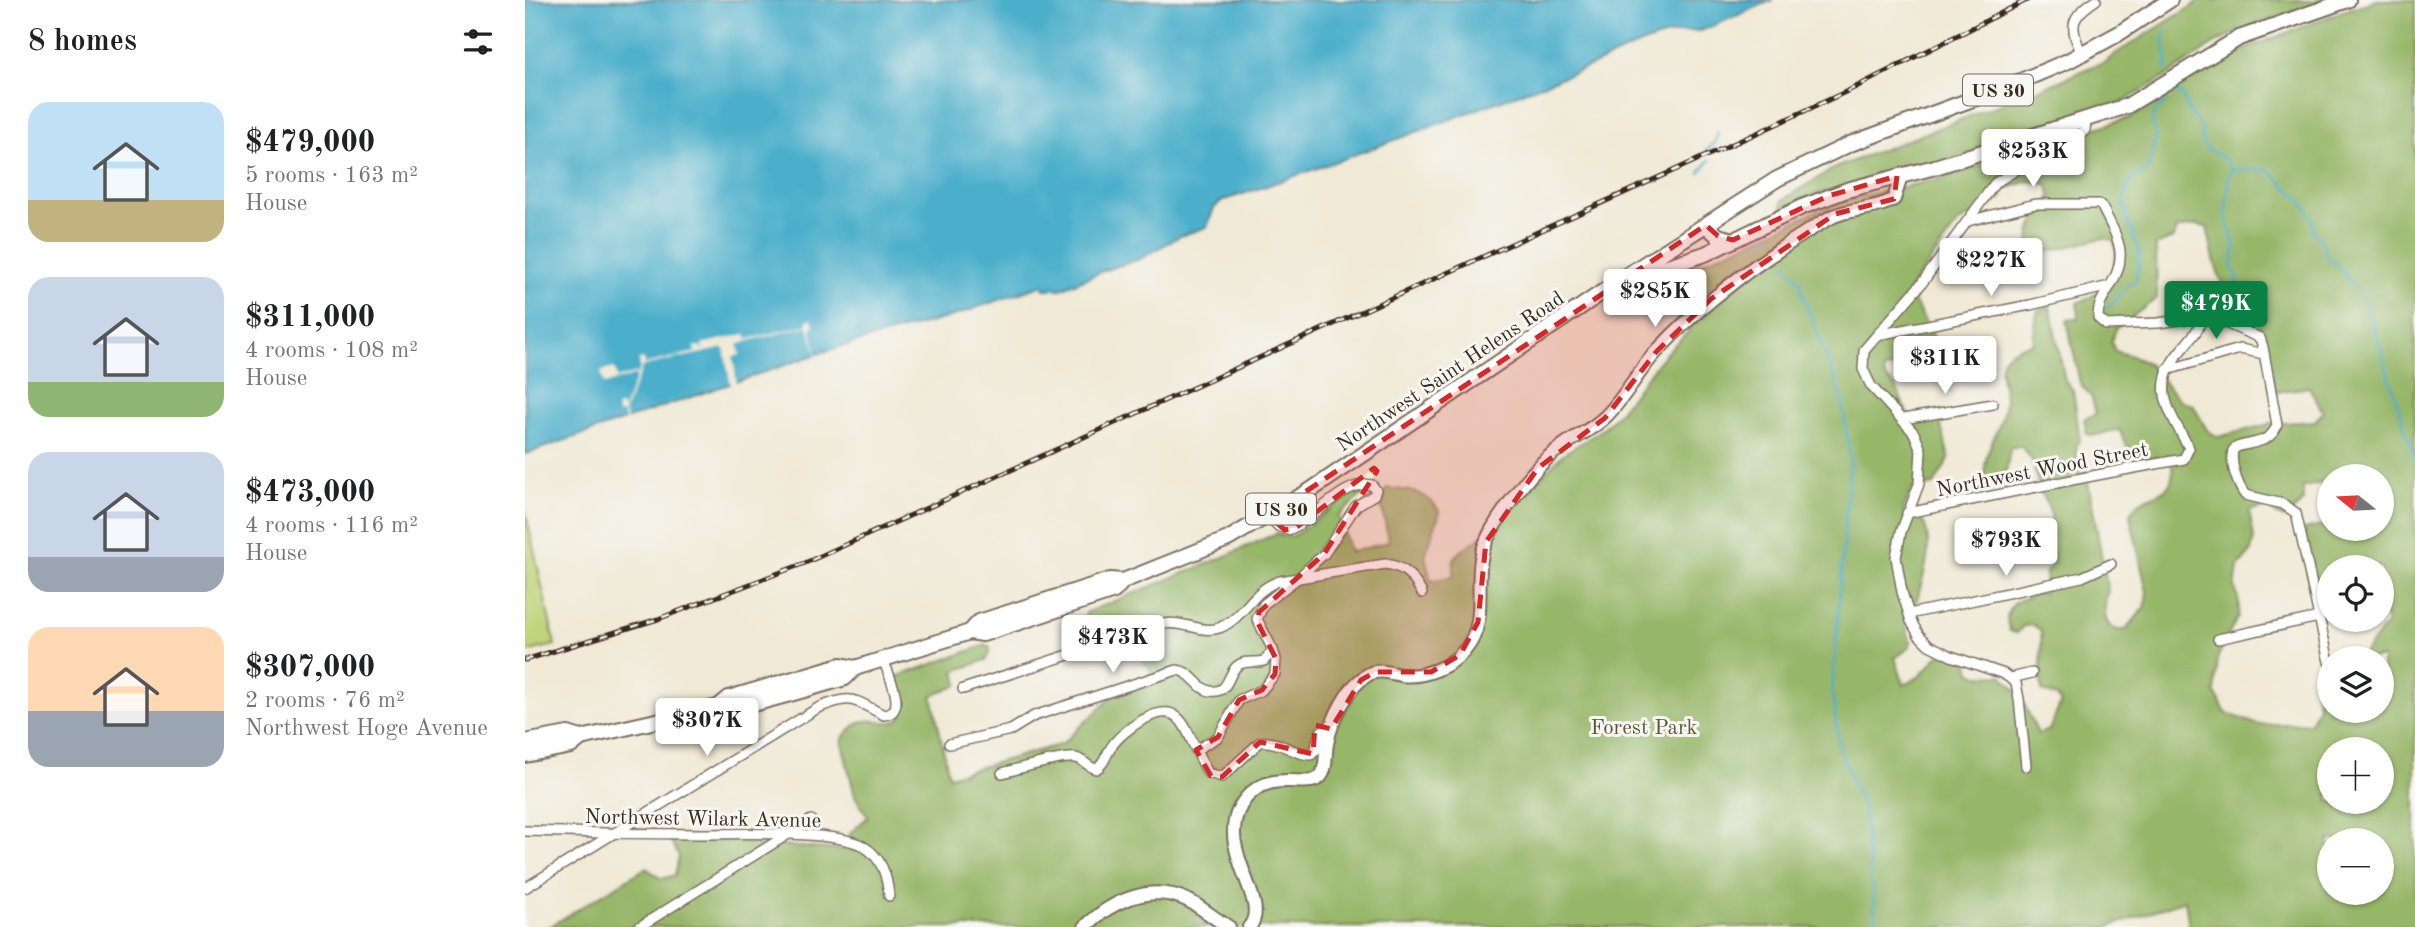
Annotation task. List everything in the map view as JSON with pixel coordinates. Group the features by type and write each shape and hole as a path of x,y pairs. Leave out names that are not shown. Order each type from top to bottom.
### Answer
{"main road":[{"name":"Northwest Saint Helens Road","path":"525,755 571,746 581,738 718,707 731,710 758,703 845,678 855,668 883,659 969,632 983,634 1114,591 1123,581 1228,538 1269,516 1345,468 1633,272 1777,179 1850,144 2011,85 2082,54 2170,0"},
{"path":"1633,272 1705,254 1828,196 1935,167 2086,120 2142,99 2247,35 2348,0"},
{"path":"1249,927 1255,919 1256,908 1235,851 1233,834 1237,815 1247,797 1265,784 1288,779 1308,783 1319,778 1324,771 1326,744 1331,729 1353,687 1370,674 1384,671 1412,676 1431,672 1468,647 1478,622 1481,558 1490,534 1512,499 1538,468 1562,446 1605,418 1643,367 1711,299 1825,220 1851,209 1882,204 1894,198 1899,183 1898,176"},
{"path":"1706,225 1718,236 1733,240"},
{"name":"Northwest Saint Helens Road","path":"525,742 568,734 581,738"},
{"path":"1085,927 1101,913 1122,902 1156,892 1188,900 1229,927"}],"street":[{"path":"2082,54 2073,34 2073,23 2078,13 2096,0"},
{"path":"2026,766 2016,683 1994,670 1951,656 1929,645 1919,635 1909,614 1896,557 1907,513 1919,484 1921,450 1914,433 1871,386 1863,369 1864,350 1922,283 1995,183 2079,136 2085,130 2086,120"},
{"path":"1968,220 2035,204 2099,204 2119,242 2121,260 2117,275 2098,306 2098,318 2106,326 2202,317 2214,318 2260,338 2277,415 2276,429 2266,439 2237,447 2233,450 2232,459 2240,488 2245,495 2283,504 2296,513 2317,608"},
{"path":"1877,335 2030,305 2110,286"},
{"path":"2167,370 2197,330 2202,317"},
{"path":"2167,370 2240,349 2264,354"},
{"name":"Northwest Wood Street","path":"1907,513 2184,459 2189,448 2164,397 2167,370"},
{"path":"1903,419 1993,404"},
{"path":"1196,750 1218,737 1240,700 1262,690 1272,679 1276,664 1273,650 1260,627 1257,615 1264,604 1324,554 1352,510 1374,495 1375,487 1355,485 1312,517 1290,529 1285,530 1278,526 1269,516"},
{"path":"963,689 1164,624 1178,622 1205,629 1220,628 1265,587 1275,582 1385,564 1398,566 1409,573 1422,593"},
{"path":"1909,614 2082,576 2111,565"},
{"path":"2218,639 2317,617"},
{"path":"949,744 1011,730 1034,716 1174,671 1187,672 1206,690 1217,691 1226,686 1238,665 1264,661 1273,650"},
{"path":"525,888 818,708 835,701 856,700 881,714 891,715 897,702 883,659"},
{"path":"2011,678 2032,673"},
{"path":"1002,773 1069,758 1082,761 1096,769 1102,765 1121,734 1160,714 1173,714 1178,717 1208,774 1222,777 1260,742 1281,744 1311,755 1317,750 1321,731 1331,729"},
{"path":"639,927 811,820"},
{"name":"Northwest Wilark Avenue","path":"525,831 789,835 841,839 864,847 881,864 887,878 889,896"}],"highlighted area":[{"path":"1897,176 1894,199 1835,214 1711,299 1656,352 1605,418 1538,468 1486,542 1478,622 1460,655 1431,672 1375,672 1361,680 1331,729 1315,725 1313,754 1260,742 1222,777 1211,776 1196,750 1218,737 1239,700 1262,690 1275,674 1276,659 1258,623 1259,612 1324,554 1377,471 1374,468 1297,527 1285,530 1269,516 1706,225 1718,236 1733,240 1828,196"}],"green space":[{"path":"2202,0 2325,0 2241,30 2212,45 2119,104 1935,164 1811,195 1782,208 1782,200 1835,168 2105,63 2115,54"},
{"name":"Forest Park","path":"2377,0 2415,0 2415,927 2189,927 2185,900 2108,927 549,927 646,868 662,879 675,875 679,856 671,841 674,838 843,850 851,832 868,817 855,796 843,739 861,722 893,722 901,716 903,702 896,677 986,645 990,648 986,660 955,671 958,685 932,696 949,776 1062,744 1112,697 1147,685 1151,670 1128,643 1101,638 1091,631 1084,618 1087,612 1277,533 1293,536 1359,489 1362,488 1363,494 1339,516 1350,552 1389,542 1380,499 1387,488 1410,491 1429,499 1440,512 1425,556 1431,581 1453,576 1454,558 1464,548 1503,523 1524,495 1563,454 1599,432 1615,417 1664,355 1689,331 1656,281 1814,212 1861,196 1939,179 2131,117 2228,56","holes":["2028,181 2047,184 2051,197 2037,215 2031,229 2031,252 2038,254 2103,238 2114,240 2116,262 2110,280 2097,293 2077,303 2078,319 2067,320 2080,383 2092,398 2096,414 2084,419 2087,434 2120,430 2132,452 2152,458 2170,456 2173,471 2171,482 2166,489 2142,501 2130,515 2147,592 2145,607 2126,630 2112,628 2105,612 2108,591 2086,471 2083,463 2077,460 2076,447 2080,440 2073,390 2065,381 2050,306 2039,309 2033,343 2010,352 2002,362 2004,411 1989,450 1985,471 1986,483 1991,486 2004,484 2010,448 2021,446 2032,460 2051,514 2050,543 2054,562 2046,572 2044,592 2015,603 2010,608 2007,622 2010,631 2017,633 2023,626 2034,625 2041,631 2042,691 2057,697 2061,703 2049,730 2038,734 2020,695 2002,675 1978,676 1972,673 1967,659 1957,654 1939,655 1920,676 1904,685 1895,658 1909,648 1910,641 1903,611 1916,603 1928,549 1926,527 1921,519 1904,517 1904,508 1912,489 1934,485 1949,459 1939,417 1910,420 1896,387 1884,376 1885,369 1946,359 1908,291 1958,223 2002,198 2003,190","2197,225 2207,227 2224,290 2227,318 2257,331 2265,338 2276,392 2309,387 2323,412 2315,421 2270,424 2218,437 2207,430 2193,405 2180,401 2149,365 2115,351 2111,341 2116,329 2157,298 2156,245 2173,238 2177,229"]},
{"path":"525,509 555,645 525,652"},
{"path":"2317,670 2317,699 2314,674"}],"water":[{"path":"525,0 1773,0 1701,31 1669,35 1639,44 1581,70 1447,121 1222,201 1214,208 1207,227 1180,236 1140,259 1105,270 1061,289 1044,289 1043,285 950,317 832,349 525,454"}],"pier":[{"path":"812,319 814,326 811,328 817,355 808,326 748,341 738,345 740,355 733,357 737,385 731,387 724,348 643,366 624,411 628,423 623,413 618,414 616,407 621,406 623,409 637,375 604,384 601,372 614,368 617,378 638,373 639,360 644,359 645,364 695,352 694,347 700,346 703,350 702,344 746,334 748,339 807,325 807,320"}],"waterway":[{"path":"2166,31 2166,70"},
{"path":"2107,308 2128,285 2137,280 2137,259 2140,252 2133,238 2134,232 2125,217 2127,214 2124,199 2132,180 2149,165 2156,136 2152,126 2154,112 2163,105 2165,97 2175,92 2182,95 2202,129 2204,146 2226,161 2232,170"},
{"path":"1706,151 1715,143 1718,132"},
{"path":"1700,173 1710,160"},
{"path":"2232,170 2267,169 2303,202 2312,218 2313,231 2324,245 2325,255 2340,268 2367,305 2415,460"},
{"path":"2232,170 2227,180 2229,187 2225,210 2235,247 2232,268 2238,276 2237,282 2245,289"},
{"path":"1766,235 1769,239"},
{"path":"1786,265 1801,282 1800,288 1841,395 1850,458 1832,693 1840,751 1863,807 1877,927"}],"railway":[{"path":"525,660 658,619 805,563 1768,128 1854,88 2027,0"}]}
